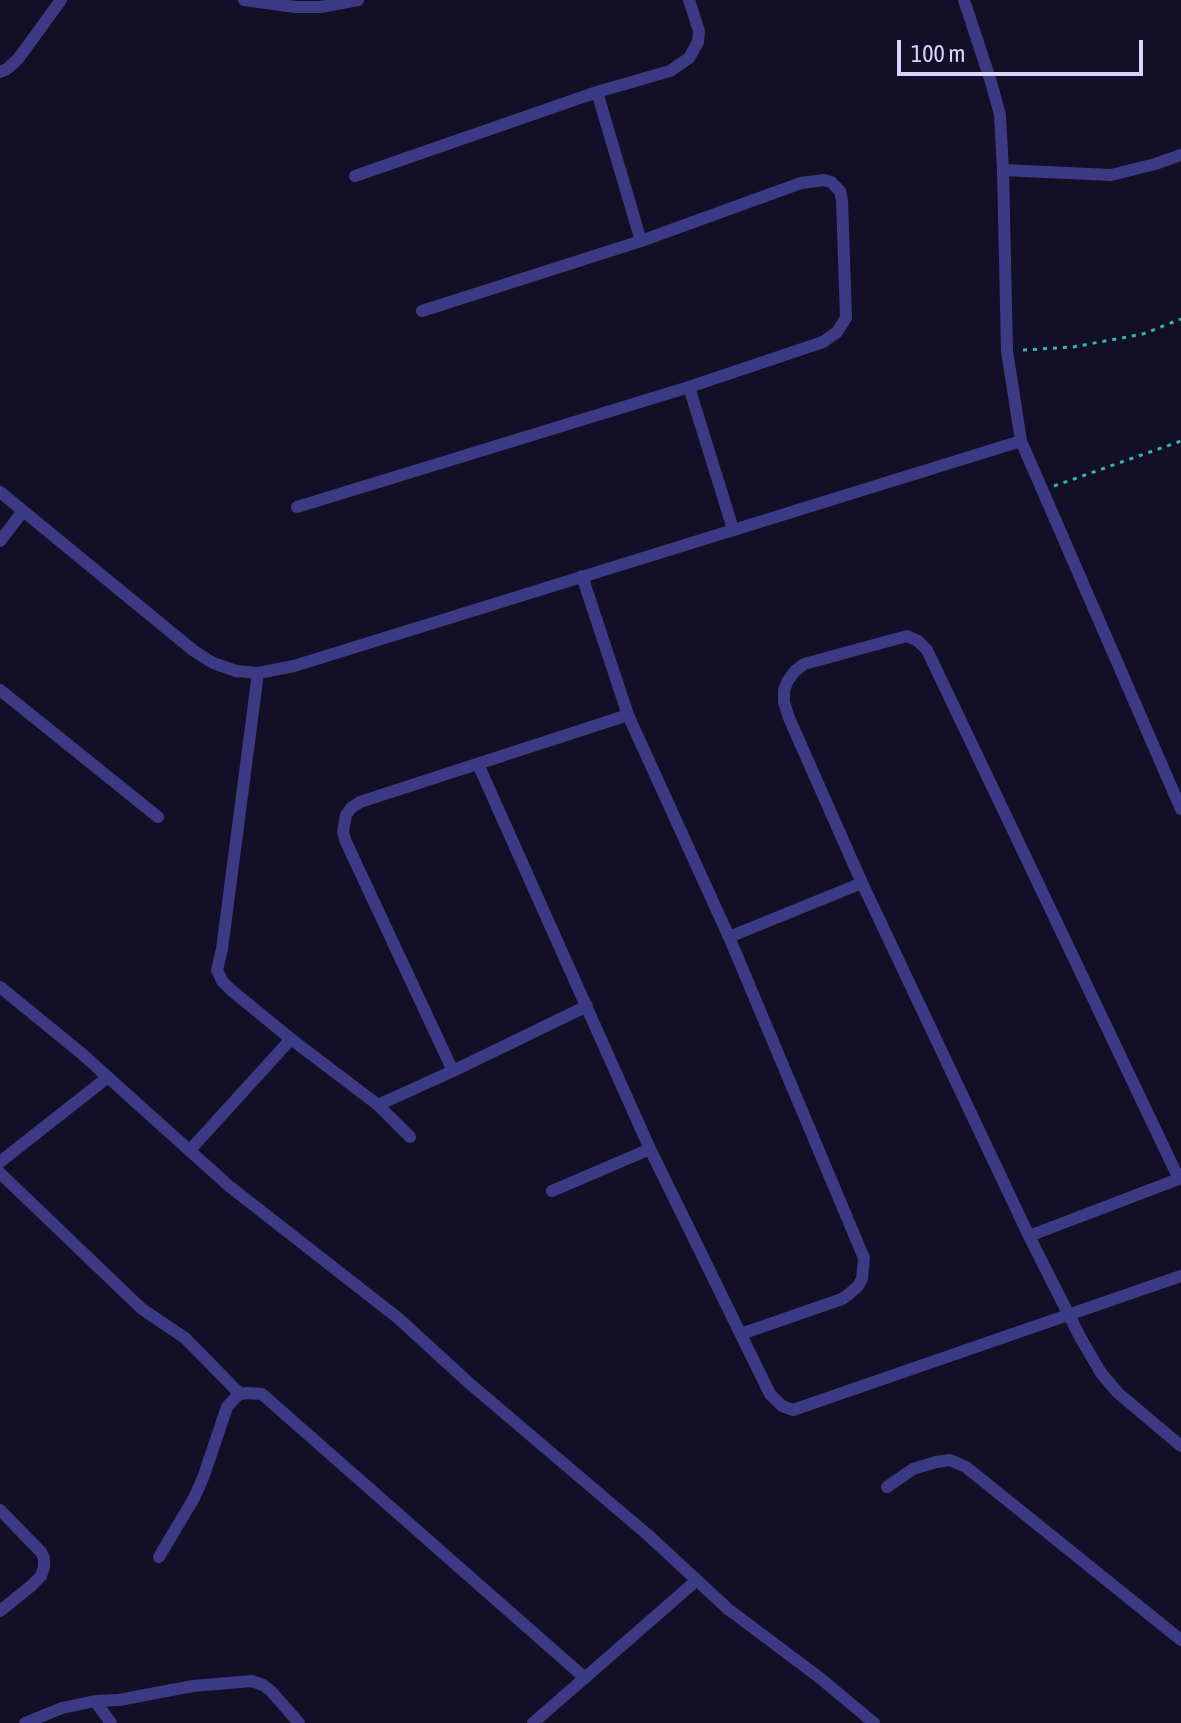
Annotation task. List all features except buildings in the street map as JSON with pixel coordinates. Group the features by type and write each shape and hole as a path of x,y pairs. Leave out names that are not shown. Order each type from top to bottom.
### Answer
{"street":[{"path":"0,72 18,59 61,0"},
{"path":"244,0 295,7 358,0"},
{"path":"355,176 597,92 670,71 689,58 698,42 699,31 689,0"},
{"path":"964,0 1000,115 1007,351 1021,441 1181,809"},
{"path":"597,92 641,241"},
{"path":"1003,170 1111,175 1181,155"},
{"path":"297,507 815,346 842,327 846,318 840,191 824,180 801,183 641,241 422,311"},
{"path":"689,387 733,529"},
{"path":"0,492 194,651 213,663 236,671 258,673 294,666 1021,441"},
{"path":"0,541 23,511"},
{"path":"582,576 628,715 729,937 864,1258 862,1279 842,1299 741,1334"},
{"path":"1029,1236 1180,1178 927,650 907,636 804,664 795,671 784,691 789,718 862,883 1029,1236 1101,1373 1118,1393 1181,1446"},
{"path":"258,673 217,970 222,981 291,1039 378,1105 410,1137"},
{"path":"0,690 158,817"},
{"path":"453,1071 346,842 344,823 351,808 360,802 628,715"},
{"path":"478,764 650,1149 770,1394 782,1406 793,1410 1181,1276"},
{"path":"729,937 862,883"},
{"path":"0,987 108,1077 229,1186 398,1318 469,1383 648,1535 728,1609 874,1723"},
{"path":"378,1105 587,1006"},
{"path":"190,1150 291,1039"},
{"path":"0,1162 108,1077"},
{"path":"552,1191 650,1149"},
{"path":"0,1173 142,1309 185,1338 240,1394"},
{"path":"159,1557 194,1498 227,1407 240,1394 262,1394 585,1678"},
{"path":"887,1487 913,1469 936,1462 950,1460 966,1467 1181,1640"},
{"path":"0,1510 44,1558 41,1576 0,1611"},
{"path":"541,1721 697,1580"},
{"path":"25,1723 62,1708 95,1701 119,1700 193,1686 252,1681 271,1691 299,1723"},
{"path":"95,1701 111,1723"}],"path":[{"path":"1007,351 1073,347 1143,334 1181,319"},
{"path":"1043,490 1181,441"}]}
